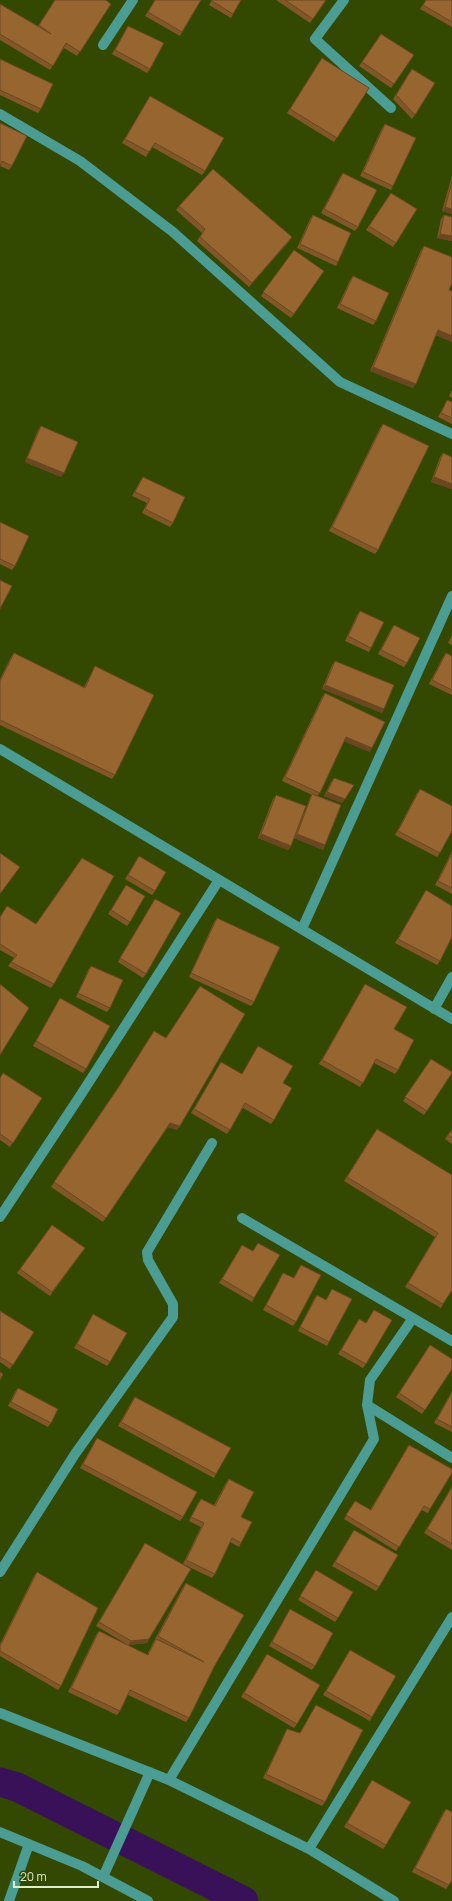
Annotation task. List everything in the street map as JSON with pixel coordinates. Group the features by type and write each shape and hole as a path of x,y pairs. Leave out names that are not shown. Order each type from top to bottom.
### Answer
{"street":[{"path":"103,45 133,0"},
{"path":"344,0 316,39 390,108"},
{"path":"0,114 80,161 173,232 340,382 452,434"},
{"path":"302,930 452,596"},
{"path":"0,749 452,1019"},
{"path":"0,1217 80,1096 218,880"},
{"path":"434,1009 452,977"},
{"path":"0,1572 75,1454 173,1317 173,1304 148,1260 147,1252 212,1143"},
{"path":"242,1218 452,1341"},
{"path":"169,1780 374,1439 367,1405 370,1380 413,1318"},
{"path":"367,1405 452,1458"},
{"path":"309,1849 452,1617"},
{"path":"0,1713 169,1780 309,1849 394,1901"},
{"path":"103,1877 150,1772"},
{"path":"0,1832 82,1866 148,1901"},
{"path":"9,1901 29,1844"}],"building":[{"path":"55,0 106,0 111,4 80,52 66,43 53,66 0,34 0,4 51,34 39,25"},
{"path":"155,0 201,0 182,32 148,12"},
{"path":"212,0 241,0 233,14"},
{"path":"285,0 326,0 313,19"},
{"path":"426,0 452,0 452,22 423,5"},
{"path":"128,26 164,43 150,69 115,50"},
{"path":"381,34 414,55 394,84 362,62"},
{"path":"322,58 369,88 337,138 290,109"},
{"path":"0,59 53,84 41,109 0,90"},
{"path":"412,69 435,83 415,115 396,95"},
{"path":"150,96 224,138 205,171 155,143 149,152 125,139"},
{"path":"0,123 27,136 12,166 2,161 0,166"},
{"path":"385,124 416,138 393,186 363,172"},
{"path":"213,169 292,237 252,283 200,237 205,229 179,206"},
{"path":"343,173 377,190 358,227 324,209"},
{"path":"452,182 452,209 445,207"},
{"path":"391,193 417,209 396,243 369,226"},
{"path":"313,215 351,233 338,262 300,244"},
{"path":"444,215 452,217 452,236 440,234"},
{"path":"424,246 452,257 452,283 449,290 452,291 452,336 438,330 416,384 373,367"},
{"path":"294,250 324,271 294,314 263,292"},
{"path":"353,276 389,293 376,321 340,304"},
{"path":"447,400 452,402 452,418 441,413"},
{"path":"383,424 429,446 378,550 332,527"},
{"path":"41,426 78,442 64,473 27,458"},
{"path":"443,453 452,457 452,484 434,477"},
{"path":"143,477 185,497 173,523 145,509 150,499 135,492"},
{"path":"0,522 29,536 15,566 0,559"},
{"path":"0,580 12,586 0,609"},
{"path":"360,611 384,622 371,648 348,636"},
{"path":"394,625 420,638 407,663 381,650"},
{"path":"14,653 85,688 95,666 154,695 115,775 0,720 0,681"},
{"path":"446,653 452,656 452,690 432,680"},
{"path":"335,661 394,685 384,709 325,685"},
{"path":"325,693 385,722 372,748 346,737 320,793 285,777"},
{"path":"334,778 354,785 345,799 327,792"},
{"path":"420,789 452,806 452,831 440,853 398,831"},
{"path":"312,794 341,805 325,845 297,834"},
{"path":"276,795 306,806 291,846 261,834"},
{"path":"0,853 20,867 0,894"},
{"path":"452,853 452,888 438,881"},
{"path":"139,856 166,872 155,891 128,875"},
{"path":"82,858 114,876 54,984 11,962 17,955 0,944 0,917 7,906 36,924"},
{"path":"126,885 145,896 130,922 111,910"},
{"path":"426,890 452,906 452,937 440,961 398,939"},
{"path":"155,899 181,913 146,974 120,958"},
{"path":"217,918 280,947 254,1002 191,973"},
{"path":"91,966 123,980 110,1008 78,993"},
{"path":"0,984 29,1008 0,1055"},
{"path":"365,984 407,1007 394,1029 414,1040 398,1070 376,1059 363,1083 322,1060"},
{"path":"200,986 245,1014 180,1126 170,1123 106,1218 54,1182 118,1088 154,1031 166,1038"},
{"path":"60,998 110,1026 86,1069 36,1041"},
{"path":"258,1046 293,1066 283,1083 292,1088 274,1120 245,1103 230,1130 194,1109 221,1062 242,1074"},
{"path":"431,1059 452,1073 427,1111 405,1097"},
{"path":"3,1073 42,1098 13,1143 0,1134 0,1078"},
{"path":"377,1129 452,1175 452,1290 443,1304 408,1283 438,1233 347,1177"},
{"path":"452,1130 452,1138 448,1135"},
{"path":"52,1225 85,1248 52,1292 20,1269"},
{"path":"258,1243 280,1255 254,1298 222,1279 242,1245 253,1251"},
{"path":"301,1265 321,1275 296,1322 266,1305 283,1273 294,1278"},
{"path":"332,1289 352,1299 329,1342 300,1327 317,1295 326,1300"},
{"path":"374,1310 392,1320 366,1364 341,1350 359,1319 366,1323"},
{"path":"0,1311 34,1332 13,1365 0,1357"},
{"path":"93,1314 127,1333 110,1362 77,1344"},
{"path":"430,1345 452,1359 452,1369 425,1410 399,1393"},
{"path":"0,1372 3,1374 0,1380"},
{"path":"18,1388 58,1409 51,1423 11,1402"},
{"path":"452,1392 452,1427 437,1419"},
{"path":"135,1397 231,1448 216,1474 121,1422"},
{"path":"97,1438 197,1492 183,1517 83,1464"},
{"path":"409,1445 452,1469 452,1473 430,1509 424,1506 399,1547 346,1515 355,1501 371,1510"},
{"path":"229,1479 254,1492 241,1517 252,1522 241,1543 232,1538 215,1574 186,1560 204,1523 191,1517 201,1499 215,1506"},
{"path":"452,1487 452,1544 427,1529"},
{"path":"354,1530 398,1555 379,1587 335,1562"},
{"path":"145,1543 191,1569 149,1639 131,1641 99,1622"},
{"path":"316,1570 353,1592 338,1618 300,1596"},
{"path":"37,1572 98,1608 61,1686 0,1651 0,1646"},
{"path":"186,1583 244,1615 214,1667 189,1718 130,1690 120,1711 71,1688 99,1631 148,1655 156,1639 204,1662 158,1636"},
{"path":"290,1609 333,1633 315,1666 272,1642"},
{"path":"350,1650 396,1676 372,1717 326,1691"},
{"path":"267,1654 320,1685 297,1724 244,1693"},
{"path":"316,1705 363,1730 325,1802 266,1774 287,1729 300,1733"},
{"path":"372,1780 411,1802 386,1845 347,1823"},
{"path":"446,1809 452,1812 452,1880 449,1885 415,1868"}],"waterway":[{"path":"0,1782 17,1787 244,1901"}]}
